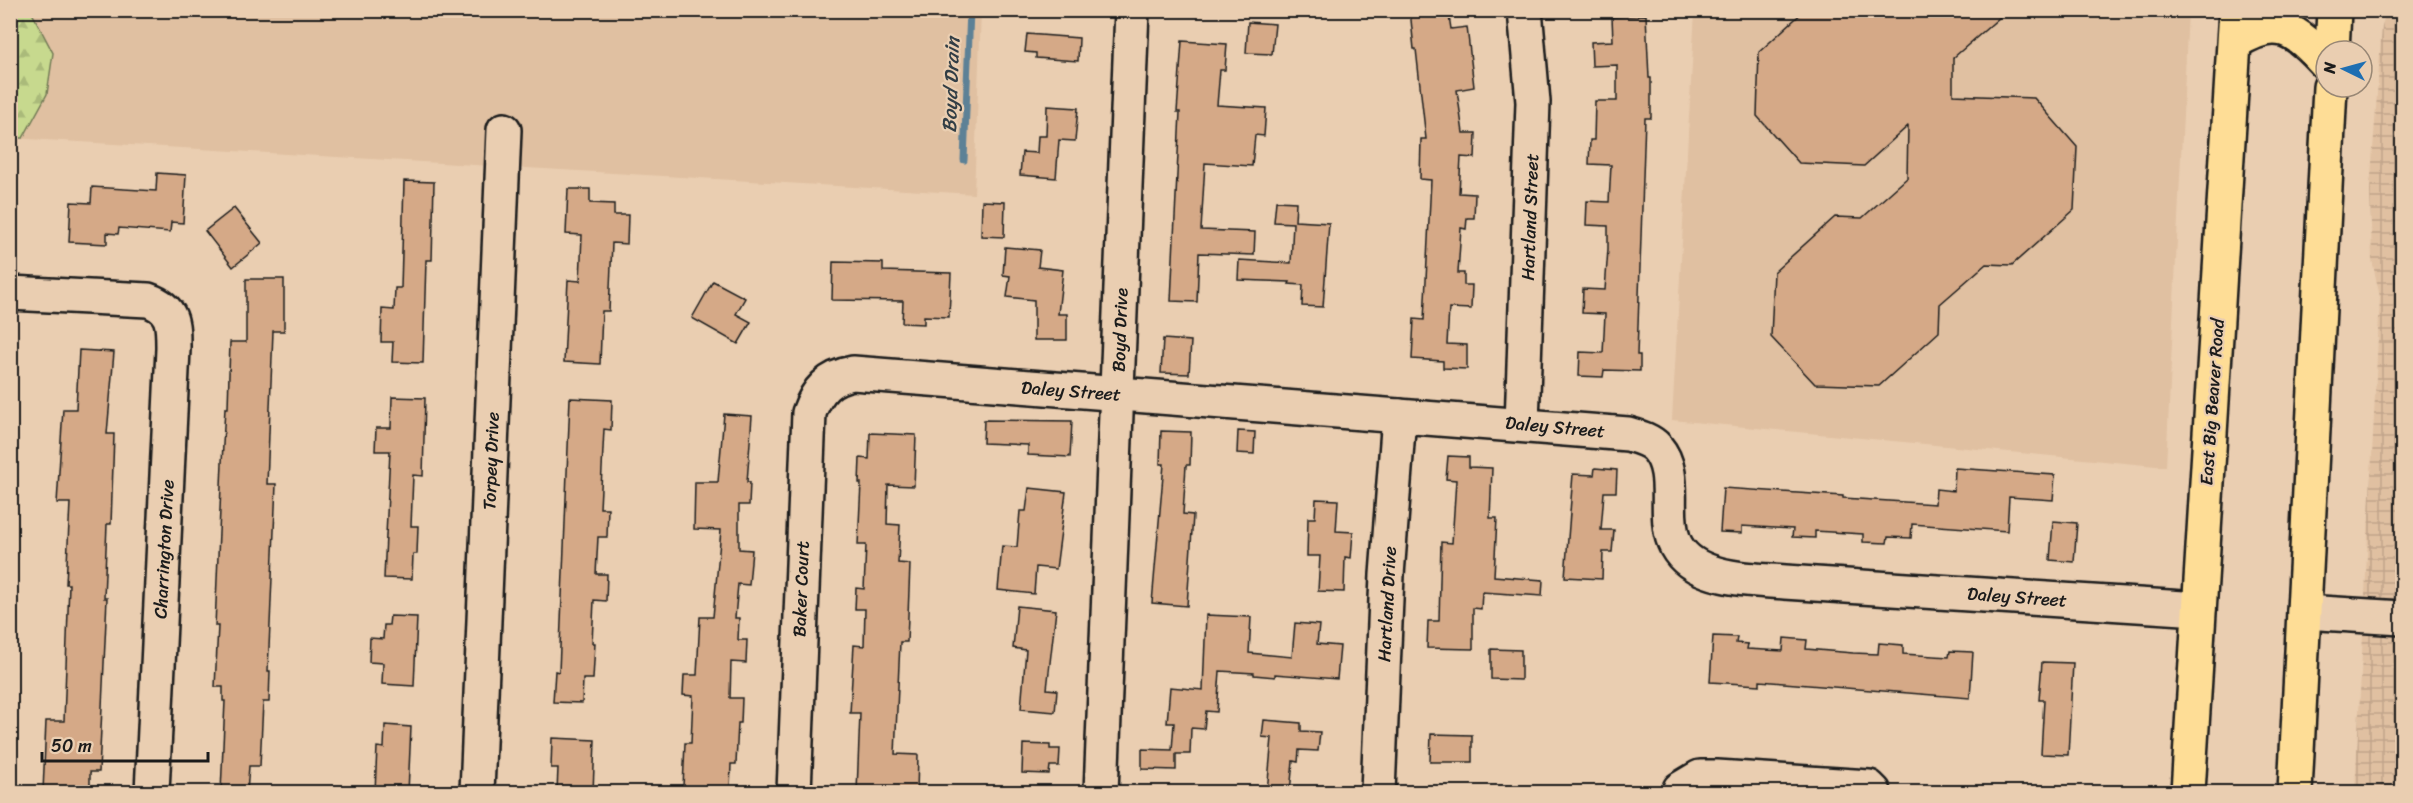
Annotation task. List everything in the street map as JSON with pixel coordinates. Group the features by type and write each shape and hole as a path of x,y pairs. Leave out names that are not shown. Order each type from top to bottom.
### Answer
{"main road":[{"path":"2333,39 2334,10"},
{"path":"2236,26 2250,33 2276,26 2289,30 2300,36 2314,51"},
{"name":"East Big Beaver Road","path":"2188,792 2236,26"},
{"path":"2295,792 2329,99"}],"street":[{"name":"Boyd Drive","path":"1101,792 1132,10"},
{"name":"Hartland Street","path":"1522,424 1533,102 1525,10"},
{"name":"Torpey Drive","path":"477,792 504,130"},
{"name":"Charrington Drive","path":"10,292 148,300 165,308 171,319 173,349 152,792"},
{"name":"Daley Street","path":"821,389 840,375 854,373 1628,434 1646,440 1656,448 1663,459 1668,477 1669,532 1679,550 1706,571 1785,582 2199,609"},
{"name":"Baker Court","path":"794,792 808,413 821,389"},
{"name":"Hartland Drive","path":"1378,792 1387,575 1399,416"},
{"path":"2304,612 2403,618"},
{"path":"1679,792 1680,789 1700,777 1717,777 1869,787 1874,792"}],"shaded area":[{"path":"10,11 981,11 974,194 11,138"},
{"path":"1695,11 2188,11 2166,467 1672,420"},
{"path":"2386,11 2402,11 2402,792 2355,792 2380,297 2372,260 2370,190 2382,26"}],"green space":[{"path":"10,11 31,11 53,53 47,94 23,138 11,138"}],"building":[{"path":"1410,10 1445,10 1445,16 1449,16 1451,29 1467,27 1474,87 1457,90 1463,133 1476,133 1475,158 1461,157 1459,193 1475,194 1474,218 1467,218 1466,229 1461,228 1458,273 1464,273 1464,285 1472,285 1471,309 1449,308 1447,344 1467,345 1467,369 1443,368 1443,361 1412,359 1414,319 1424,320 1431,180 1420,179 1421,139 1426,139"},
{"path":"1805,10 2008,10 1953,58 1953,95 2034,98 2077,147 2074,210 2012,265 1986,264 1940,304 1939,332 1879,386 1815,384 1771,337 1774,272 1835,217 1862,218 1907,178 1908,126 1864,166 1799,163 1757,116 1759,52"},
{"path":"1646,15 1649,78 1651,78 1651,118 1645,118 1637,355 1640,355 1640,371 1604,370 1603,377 1579,376 1580,352 1603,353 1605,314 1582,313 1583,289 1605,290 1608,249 1608,226 1586,225 1587,201 1609,202 1611,165 1589,164 1590,140 1594,140 1595,101 1617,101 1617,65 1592,66 1591,42 1613,41 1612,17"},
{"path":"1248,22 1275,24 1272,54 1246,53"},
{"path":"1027,34 1079,38 1078,61 1036,58 1036,53 1025,52"},
{"path":"1182,41 1227,44 1225,70 1220,70 1217,105 1266,108 1264,136 1255,135 1252,166 1205,163 1201,230 1255,232 1254,255 1199,253 1197,302 1171,301 1180,112 1177,112"},
{"path":"1047,106 1078,108 1075,141 1059,140 1056,178 1020,175 1022,152 1037,153 1038,136 1046,136"},
{"path":"157,173 186,175 183,223 171,222 170,232 119,228 118,234 107,233 107,244 69,242 71,202 91,203 92,187 156,191"},
{"path":"404,181 434,182 432,260 426,260 423,363 392,362 393,342 381,342 382,309 394,310 395,288 401,288"},
{"path":"568,189 590,189 590,203 614,204 614,215 628,215 627,244 612,243 609,311 602,311 600,364 564,362 568,280 580,281 582,235 566,234"},
{"path":"982,201 1005,202 1004,237 981,236"},
{"path":"1276,201 1296,202 1295,221 1329,223 1323,307 1302,306 1303,285 1289,284 1290,282 1238,280 1239,260 1291,263 1293,223 1274,222"},
{"path":"234,208 262,243 233,267 205,231"},
{"path":"1005,247 1040,250 1038,267 1063,270 1058,314 1067,314 1067,340 1034,340 1034,300 1007,297 1010,276 1003,275"},
{"path":"833,262 883,263 883,271 951,273 949,317 924,316 924,324 902,323 903,301 832,300"},
{"path":"246,279 284,279 284,331 273,331 267,484 276,484 268,671 270,671 269,702 263,702 260,766 249,766 247,792 221,792 225,701 223,701 223,687 215,687 218,626 215,626 222,463 225,408 228,408 230,342 246,342"},
{"path":"713,281 745,298 736,314 751,322 738,344 692,318"},
{"path":"1163,339 1191,341 1189,374 1161,373"},
{"path":"79,350 114,352 107,434 114,434 111,524 107,524 104,598 107,598 99,772 90,772 90,792 43,792 46,721 64,721 70,503 57,503 63,409 76,409"},
{"path":"392,397 425,398 423,476 413,475 411,526 418,526 417,554 413,554 412,579 384,578 390,451 375,451 376,428 391,428"},
{"path":"570,398 612,400 611,430 604,429 600,508 608,508 607,537 598,537 596,574 607,574 606,601 594,600 593,679 583,679 582,703 553,702 555,671 559,672"},
{"path":"724,414 752,416 747,482 750,482 749,505 739,505 739,549 752,550 749,585 738,584 735,618 739,618 738,640 747,640 746,663 731,662 730,698 742,698 741,723 738,723 736,764 731,764 730,789 683,787 685,743 691,743 693,696 683,695 684,675 697,675 700,617 713,617 721,530 694,529 695,482 718,482"},
{"path":"984,420 1072,421 1070,457 1028,455 1028,445 983,443"},
{"path":"1161,431 1191,432 1190,465 1186,465 1183,514 1193,515 1187,606 1152,603 1164,464 1160,464"},
{"path":"1238,431 1255,432 1254,454 1237,453"},
{"path":"870,433 916,435 914,486 888,485 887,524 900,525 898,563 910,564 907,642 900,642 895,754 918,755 917,792 857,792 860,713 850,713 854,645 864,646 865,609 855,609 856,588 864,589 866,545 858,545 860,458 869,459"},
{"path":"1448,456 1469,457 1469,467 1492,468 1490,518 1497,518 1494,576 1543,580 1542,596 1482,592 1481,609 1473,608 1473,649 1427,648 1428,621 1439,621 1441,542 1452,543 1456,480 1446,479"},
{"path":"1595,468 1617,470 1616,492 1604,492 1601,530 1614,530 1612,552 1603,552 1602,579 1565,577 1573,474 1594,475"},
{"path":"1955,468 2055,475 2053,500 2009,497 2007,531 1912,524 1911,538 1888,537 1887,543 1863,542 1863,534 1815,531 1815,538 1792,537 1793,529 1742,526 1742,533 1720,532 1723,488 1935,504 1936,489 1954,491"},
{"path":"1029,488 1066,492 1056,569 1036,567 1034,594 998,590 1002,546 1017,547 1020,511 1026,511"},
{"path":"1316,499 1338,500 1336,531 1353,532 1351,558 1345,557 1344,592 1318,591 1320,556 1307,556 1308,518 1315,518"},
{"path":"2053,521 2077,523 2074,562 2050,560"},
{"path":"1017,606 1056,610 1047,689 1057,690 1055,712 1021,709 1026,650 1013,648"},
{"path":"1206,615 1251,617 1249,653 1292,657 1295,623 1319,625 1317,644 1340,646 1337,679 1275,674 1275,677 1220,671 1217,712 1206,711 1204,729 1191,728 1190,754 1176,754 1176,770 1142,769 1142,749 1172,750 1174,723 1167,723 1170,687 1203,690"},
{"path":"390,616 417,617 414,686 382,684 383,663 369,662 370,638 383,639 384,625 389,625"},
{"path":"1713,636 1737,637 1736,643 1748,644 1747,649 1783,651 1784,638 1807,640 1806,649 1853,653 1878,654 1879,643 1903,645 1903,654 1949,657 1950,651 1973,652 1970,698 1760,681 1760,685 1710,682"},
{"path":"1491,649 1521,650 1521,680 1491,679"},
{"path":"2042,662 2073,663 2068,755 2041,754 2044,700 2039,700"},
{"path":"1264,720 1301,723 1301,731 1320,732 1318,751 1299,750 1298,762 1293,761 1290,792 1267,792 1272,738 1262,737"},
{"path":"385,725 411,727 408,792 375,792 377,747 384,748"},
{"path":"1431,734 1472,735 1472,762 1430,762"},
{"path":"552,738 595,740 593,792 557,792 558,768 551,768"},
{"path":"1023,744 1050,745 1050,749 1060,749 1059,766 1050,766 1049,774 1022,773"}],"waterway":[{"name":"Boyd Drain","path":"964,160 970,10"}]}
